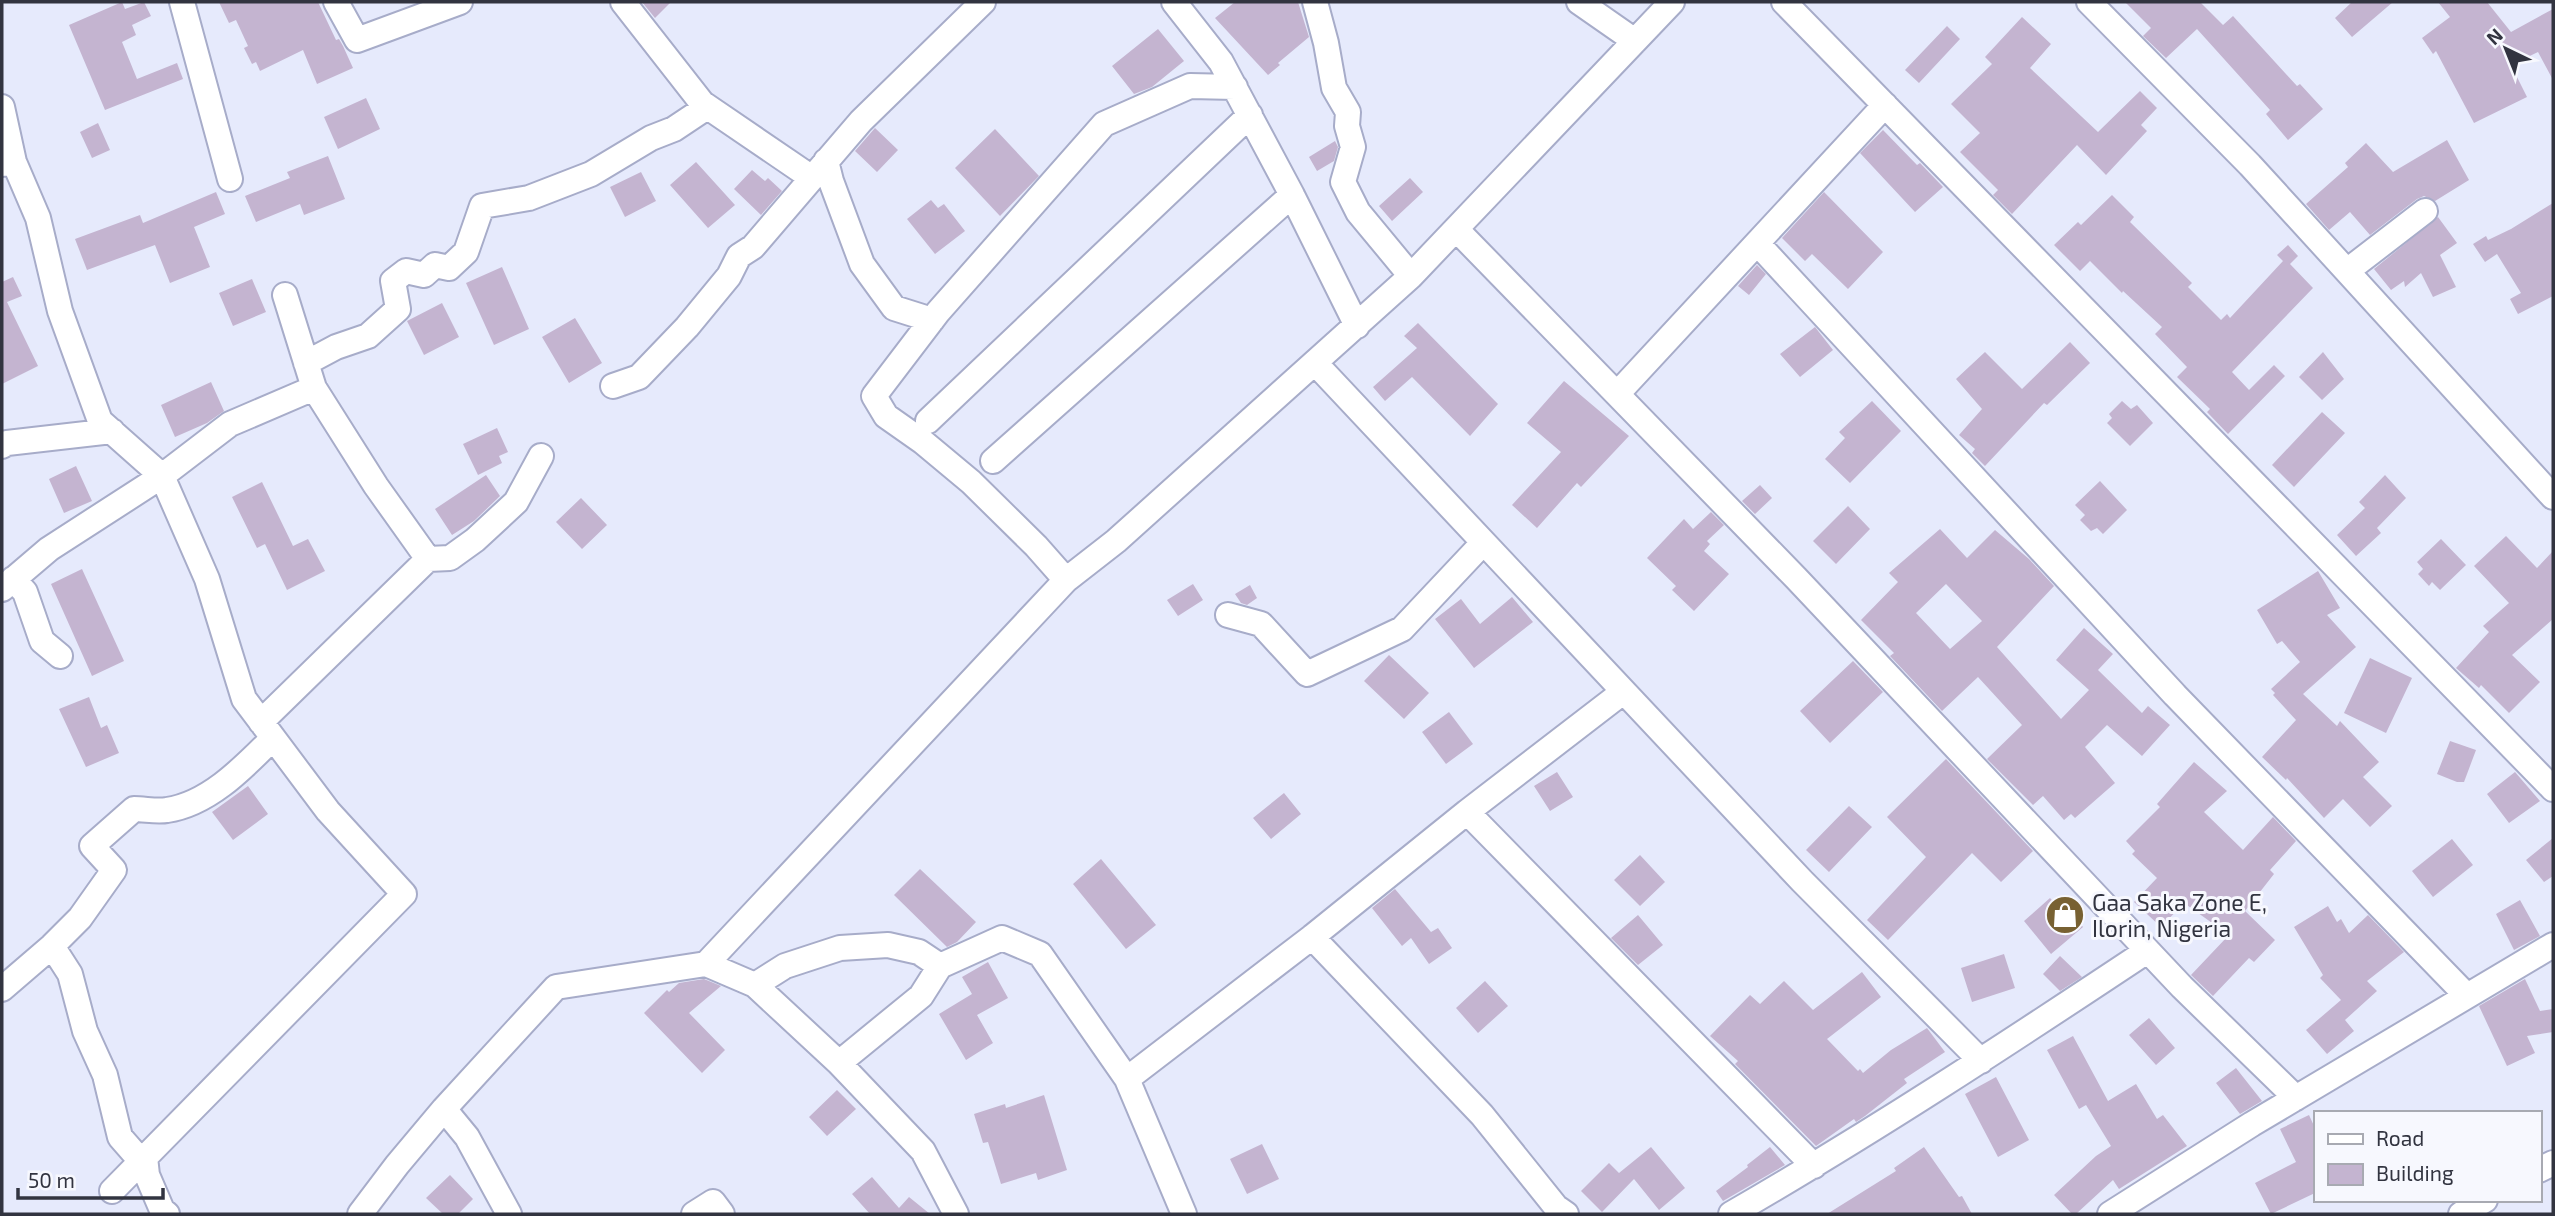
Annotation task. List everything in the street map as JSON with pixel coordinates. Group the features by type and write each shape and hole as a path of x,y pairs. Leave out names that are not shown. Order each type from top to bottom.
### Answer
{"street":[{"path":"182,2 230,179"},
{"path":"336,2 357,40 460,2"},
{"path":"623,2 707,107 819,169 831,181 862,264 894,308 932,320"},
{"path":"613,386 639,377 687,327 729,276 739,256 753,247 861,121 983,2"},
{"path":"1174,2 1221,62 1292,195 1357,326"},
{"path":"1315,2 1334,88 1348,112 1353,148 1343,182 1358,212 1411,276"},
{"path":"1579,2 1635,41"},
{"path":"706,964 1066,580 1116,541 1411,276 1672,2"},
{"path":"1784,2 2553,789"},
{"path":"2089,2 2250,165 2553,497"},
{"path":"1066,580 1036,546 971,482 923,442 886,416 874,396 932,320 1104,124 1190,86 1235,87"},
{"path":"1617,394 1885,105"},
{"path":"2,107 8,163 38,218 60,310 100,421 162,476 207,579 244,699 328,811 404,894 112,1191"},
{"path":"306,363 368,336 398,309 393,281 406,271 425,275 435,265 449,268 466,252 482,206 529,198 592,174 651,138 674,129 707,107"},
{"path":"928,421 1250,115"},
{"path":"993,461 1292,195"},
{"path":"2347,271 2425,211"},
{"path":"1456,229 1796,578 2147,951 2296,1098"},
{"path":"1757,243 2166,684 2467,996"},
{"path":"285,295 314,388 376,486 428,559"},
{"path":"1316,364 1811,891 1981,1062"},
{"path":"60,656 42,641 25,592 8,584 49,549 162,476 230,424 314,388"},
{"path":"2,446 7,443 112,431"},
{"path":"2,989 80,918 114,870 92,846 134,809 165,811 188,805 245,766 267,730 428,559 450,558 475,540 516,502 541,456"},
{"path":"1228,615 1261,624 1307,674 1402,629 1483,543"},
{"path":"1127,1079 1623,692"},
{"path":"1468,812 1814,1166"},
{"path":"1312,937 1482,1115 1556,1207 1566,1214"},
{"path":"839,1063 921,996 940,966 1003,938 1040,954 1127,1079 1184,1214"},
{"path":"755,985 785,965 840,948 888,944 919,952 940,966"},
{"path":"2110,1214 2296,1098 2553,945"},
{"path":"52,946 70,974 85,1031 105,1076 120,1137 143,1159 162,1210 167,1214"},
{"path":"1731,1214 1814,1166 1981,1062 2147,951"},
{"path":"360,1214 444,1110 556,987 706,964 755,985 839,1063 923,1151 956,1214"},
{"path":"444,1110 467,1137 509,1214"},
{"path":"694,1214 713,1202 722,1214"},
{"path":"2461,1214 2482,1202"}],"building":[{"path":"122,2 125,9 144,2 151,16 132,25 136,35 122,42 137,79 177,63 183,79 105,110 69,25"},
{"path":"219,2 318,2 353,68 317,84 303,50 260,71 256,62 252,64 244,48 248,46 236,20 229,23"},
{"path":"642,2 671,2 655,18"},
{"path":"1235,2 1298,2 1309,37 1268,75 1215,18"},
{"path":"2125,2 2200,2 2223,25 2233,16 2297,86 2300,84 2323,109 2288,140 2266,114 2270,110 2197,29 2166,58 2143,36 2151,28"},
{"path":"2352,2 2393,2 2352,37 2335,18"},
{"path":"2438,2 2487,2 2511,32 2553,9 2553,80 2538,52 2511,65 2527,97 2474,123 2436,51 2433,54 2422,38 2450,17"},
{"path":"2022,17 2051,44 2030,68 2098,132 2140,91 2157,108 2141,125 2147,131 2106,175 2077,145 2012,214 1993,195 1998,190 1960,152 1980,133 1951,104 1992,64 1985,57"},
{"path":"1947,26 1960,39 1919,83 1905,70"},
{"path":"1158,29 1184,61 1152,87 1134,94 1112,66"},
{"path":"366,98 380,129 338,149 324,117"},
{"path":"98,123 110,150 92,158 80,132"},
{"path":"875,128 898,150 877,172 855,151"},
{"path":"995,129 1039,176 1000,216 955,168"},
{"path":"1883,130 1943,187 1915,212 1860,153"},
{"path":"2447,140 2469,180 2435,201 2424,196 2417,199 2370,235 2350,212 2329,230 2306,204 2348,167 2345,163 2366,143 2393,172"},
{"path":"1335,141 1338,147 1334,161 1317,171 1309,157"},
{"path":"328,156 345,199 304,215 300,204 256,222 245,196 290,178 287,172"},
{"path":"696,162 735,205 708,228 670,185"},
{"path":"752,170 765,181 768,178 782,191 761,215 734,189"},
{"path":"641,172 656,201 625,217 610,187"},
{"path":"1410,178 1423,192 1392,221 1379,206"},
{"path":"216,192 225,214 194,227 210,267 170,283 155,245 87,270 75,239 140,215 143,223"},
{"path":"1824,192 1883,252 1848,289 1812,254 1805,261 1782,238"},
{"path":"2112,195 2134,217 2130,222 2192,283 2188,287 2221,320 2227,314 2230,318 2283,261 2277,255 2288,245 2298,256 2290,264 2313,288 2232,372 2249,390 2274,365 2285,376 2228,434 2207,412 2210,409 2177,377 2187,367 2155,334 2162,327 2090,261 2080,271 2054,245 2078,222 2081,225"},
{"path":"931,200 938,208 944,204 965,231 935,254 907,219"},
{"path":"2553,203 2553,296 2518,314 2510,299 2521,293 2497,254 2485,262 2473,244 2486,236 2488,240 2511,229"},
{"path":"2438,217 2457,243 2440,255 2456,287 2433,297 2421,273 2405,287 2404,281 2391,290 2374,269"},
{"path":"1757,265 1766,274 1749,295 1738,286"},
{"path":"502,267 529,329 494,345 466,283"},
{"path":"13,277 22,296 7,302 38,366 2,384 2,282"},
{"path":"252,279 266,312 233,326 219,293"},
{"path":"442,303 459,337 424,355 407,321"},
{"path":"575,318 602,363 569,383 542,337"},
{"path":"1418,323 1498,404 1470,436 1412,377 1385,401 1373,387 1417,348 1404,336"},
{"path":"1815,327 1833,350 1800,377 1780,354"},
{"path":"2070,342 2090,363 2047,405 2044,403 1985,466 1972,453 1975,449 1959,435 1982,409 1956,379 1985,352 2022,389"},
{"path":"2323,352 2344,379 2322,400 2299,377"},
{"path":"1564,381 1629,436 1581,487 1577,483 1537,528 1512,505 1561,452 1527,423"},
{"path":"211,382 224,411 207,423 175,437 161,405"},
{"path":"1872,401 1901,431 1850,483 1825,459 1845,438 1839,432"},
{"path":"2122,401 2131,409 2137,405 2153,423 2130,446 2107,423 2112,418 2109,414"},
{"path":"2322,412 2345,433 2294,487 2272,465"},
{"path":"497,428 508,452 499,456 502,463 478,475 463,444"},
{"path":"76,466 92,501 64,513 49,479"},
{"path":"486,475 500,496 474,521 452,535 435,509"},
{"path":"2385,475 2406,498 2377,528 2381,533 2356,556 2337,535 2365,508 2359,502"},
{"path":"2100,481 2127,510 2103,534 2097,528 2091,531 2080,520 2085,515 2075,505"},
{"path":"262,482 293,546 308,539 325,571 287,590 265,544 257,548 232,497"},
{"path":"1760,485 1772,498 1755,514 1742,501"},
{"path":"581,498 607,525 582,549 556,522"},
{"path":"1848,506 1870,529 1836,564 1813,541"},
{"path":"1711,512 1724,525 1707,541 1710,544 1704,551 1729,574 1694,611 1672,590 1676,586 1647,558 1684,519 1693,529"},
{"path":"1940,529 1967,558 1995,530 2029,559 2054,586 1997,647 2061,719 2089,690 2056,660 2084,628 2113,654 2098,670 2142,713 2148,706 2170,725 2142,756 2107,725 2085,747 2115,783 2075,818 2071,814 2064,820 2043,796 2033,805 1987,759 2022,725 1978,677 1942,711 1890,656 1894,653 1861,620 1898,582 1889,573","holes":["1946,584 1982,621 1950,649 1916,613"]},
{"path":"2506,536 2537,568 2553,551 2553,619 2512,655 2540,682 2509,713 2481,685 2479,688 2456,668 2489,632 2483,626 2509,603 2474,566"},
{"path":"2441,539 2466,565 2440,590 2432,582 2429,586 2418,574 2423,569 2417,562"},
{"path":"82,569 124,661 92,676 51,584"},
{"path":"2318,571 2340,608 2327,615 2356,647 2303,694 2337,726 2340,721 2379,762 2363,777 2392,806 2370,827 2343,799 2324,818 2287,778 2286,780 2262,757 2296,720 2273,695 2275,693 2271,689 2300,662 2282,641 2277,644 2257,610"},
{"path":"1193,584 1203,600 1178,616 1167,600"},
{"path":"1250,585 1257,598 1247,605 1241,603 1235,594"},
{"path":"1512,597 1533,622 1474,668 1435,619 1461,599 1480,624"},
{"path":"1389,655 1429,693 1404,719 1364,681"},
{"path":"2370,658 2412,678 2386,733 2344,713"},
{"path":"1853,661 1883,692 1830,743 1800,711"},
{"path":"89,697 101,728 107,725 119,753 86,767 59,709"},
{"path":"1449,712 1473,744 1446,764 1422,732"},
{"path":"2450,741 2476,750 2464,782 2437,774"},
{"path":"1946,759 2033,851 2001,882 1972,853 1888,940 1867,920 1926,857 1887,817"},
{"path":"2194,762 2227,791 2204,812 2243,850 2273,817 2296,841 2270,870 2274,874 2245,911 2275,940 2254,962 2249,958 2213,996 2191,975 2227,937 2222,930 2184,903 2161,927 2134,902 2157,878 2132,854 2135,851 2126,841 2160,807 2157,804"},
{"path":"1557,772 1573,797 1550,811 1534,786"},
{"path":"2515,772 2540,801 2509,823 2487,794"},
{"path":"248,786 268,814 233,840 212,812"},
{"path":"1284,793 1301,814 1271,839 1253,818"},
{"path":"1849,806 1872,827 1829,872 1806,850"},
{"path":"2553,838 2553,876 2544,882 2526,860"},
{"path":"2452,839 2473,865 2433,897 2412,871"},
{"path":"1640,855 1665,882 1640,906 1614,880"},
{"path":"1101,859 1156,925 1126,949 1073,884"},
{"path":"920,869 976,922 957,942 947,947 894,895"},
{"path":"1395,889 1431,932 1438,928 1452,948 1429,964 1411,938 1402,946 1372,908"},
{"path":"2050,898 2058,907 2063,903 2083,927 2051,954 2024,921"},
{"path":"2520,900 2540,936 2514,950 2496,914"},
{"path":"2328,906 2337,922 2341,919 2349,933 2368,915 2404,952 2367,981 2377,991 2345,1020 2354,1031 2327,1054 2306,1030 2341,1000 2320,978 2323,975 2294,927"},
{"path":"1638,915 1663,945 1638,965 1611,938"},
{"path":"2004,954 2015,988 1972,1002 1961,968"},
{"path":"2060,956 2082,977 2060,991 2043,974"},
{"path":"988,962 1008,998 977,1015 993,1043 966,1060 939,1014 972,994 962,977"},
{"path":"1862,972 1881,997 1827,1039 1858,1071 1860,1069 1863,1073 1891,1050 1927,1028 1945,1052 1904,1079 1907,1083 1865,1116 1856,1122 1854,1119 1816,1146 1735,1064 1738,1061 1710,1036 1750,995 1760,1004 1784,981 1813,1010"},
{"path":"704,979 721,986 689,1013 725,1050 702,1073 644,1013 667,990 669,992 679,983"},
{"path":"2525,979 2540,1011 2553,1009 2553,1032 2527,1036 2535,1053 2507,1066 2479,1006"},
{"path":"1485,981 1508,1006 1478,1033 1456,1008"},
{"path":"2149,1018 2175,1048 2156,1065 2129,1035"},
{"path":"2073,1036 2108,1101 2136,1084 2157,1119 2163,1115 2187,1146 2119,1189 2113,1180 2076,1214 2072,1214 2054,1195 2096,1156 2111,1146 2086,1105 2079,1109 2047,1050"},
{"path":"2236,1068 2262,1101 2240,1114 2216,1083"},
{"path":"1996,1077 2029,1140 1998,1157 1965,1094"},
{"path":"837,1090 856,1109 827,1136 809,1117"},
{"path":"1044,1095 1067,1170 1038,1180 1036,1173 1001,1184 988,1142 983,1143 974,1114 1005,1104 1006,1108"},
{"path":"2309,1115 2314,1126 2314,1193 2271,1214 2255,1183 2296,1162 2280,1129"},
{"path":"1262,1144 1279,1179 1247,1194 1230,1159"},
{"path":"1651,1147 1685,1188 1659,1210 1634,1179 1602,1212 1581,1191 1609,1163 1619,1173"},
{"path":"1770,1147 1785,1165 1723,1201 1716,1191"},
{"path":"1924,1147 1959,1197 1962,1196 1972,1214 1827,1214 1896,1171 1894,1168"},
{"path":"450,1175 473,1199 458,1214 443,1214 426,1198"},
{"path":"872,1177 899,1208 909,1197 930,1214 870,1214 852,1194"}],"place":[{"name":"Gaa Saka Zone E, Ilorin, Nigeria","path":"2065,915"}]}
